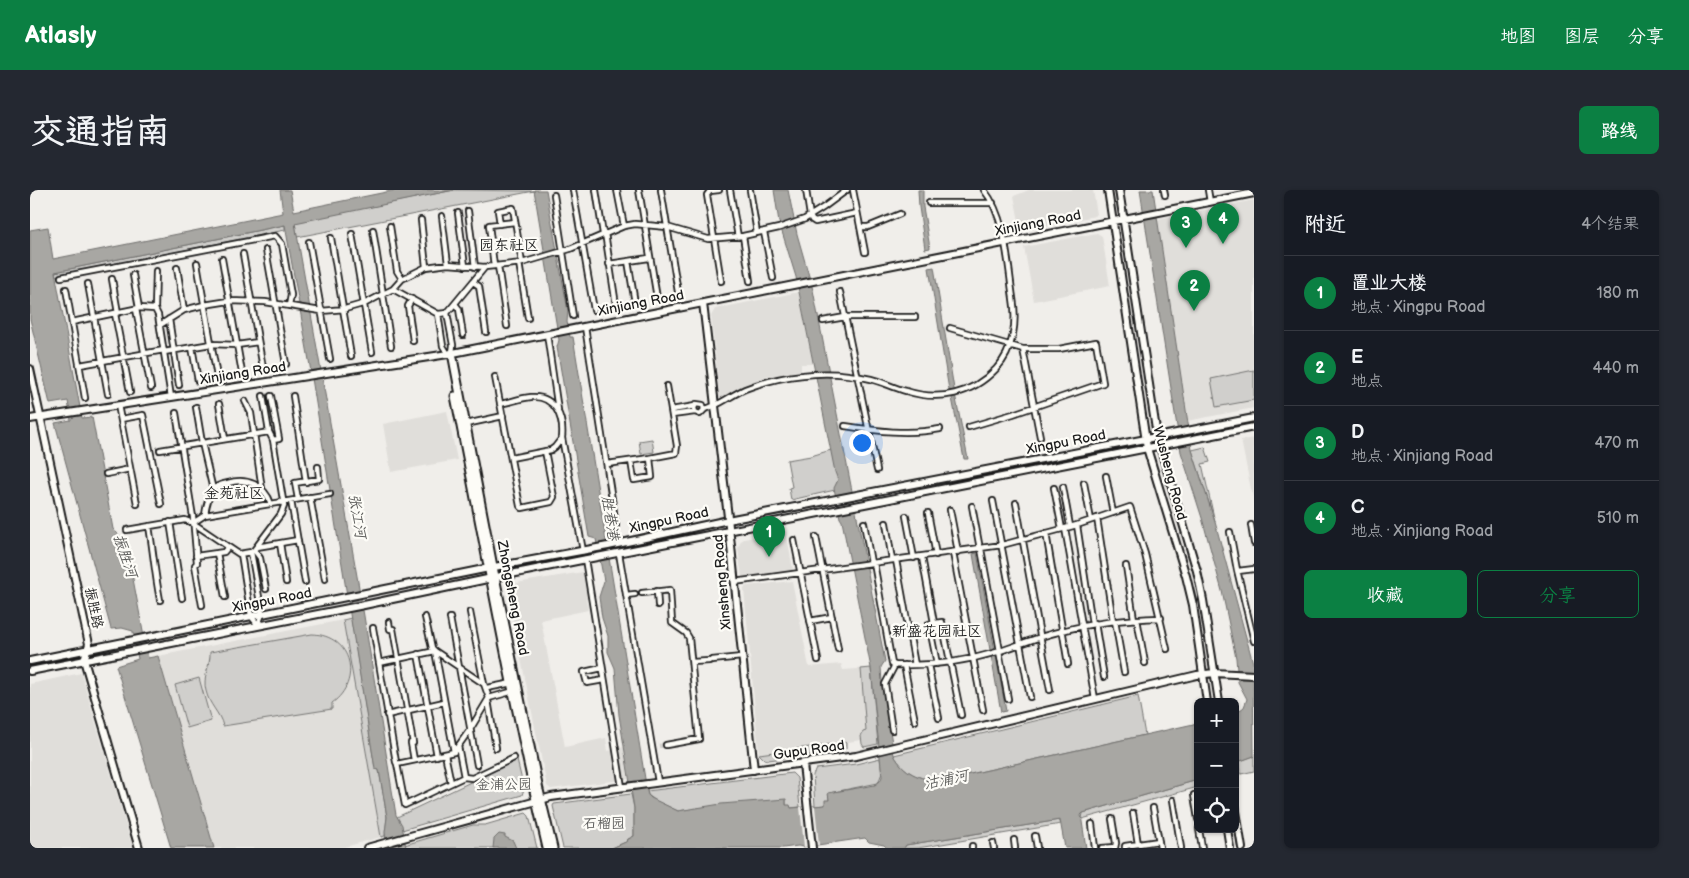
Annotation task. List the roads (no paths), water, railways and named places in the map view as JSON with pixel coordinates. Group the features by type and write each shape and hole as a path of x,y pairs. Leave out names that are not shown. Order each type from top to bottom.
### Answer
{"main road":[{"name":"Wusheng Road","path":"1108,190 1147,448 1186,576 1194,614 1206,698"},
{"name":"Wusheng Road","path":"1119,190 1157,436 1197,571 1218,698"},
{"name":"Xinjiang Road","path":"30,419 310,374 450,354 1254,193"},
{"path":"1110,204 1121,202"},
{"path":"1116,240 1126,238"},
{"name":"Xinsheng Road","path":"703,303 730,531 754,770"},
{"name":"Zhongsheng Road","path":"450,354 466,424 491,568"},
{"name":"Zhongsheng Road","path":"450,354 547,848"},
{"name":"振胜路","path":"30,369 89,644 84,660"},
{"name":"Xingpu Road","path":"30,661 608,546 728,520 1254,418"},
{"name":"Xingpu Road","path":"30,671 364,605 493,577 1254,427"},
{"path":"84,660 139,848"},
{"name":"Gupu Road","path":"368,848 539,800 856,756 1202,674 1254,675"},
{"path":"803,764 812,847"},
{"name":"Zhongsheng Road","path":"539,800 553,848"},
{"path":"1239,830 1242,848"},
{"path":"1228,833 1230,848"}],"street":[{"path":"573,190 594,310"},
{"path":"596,190 616,305"},
{"path":"618,190 624,226"},
{"path":"639,190 657,298"},
{"path":"661,190 678,292"},
{"path":"719,190 708,191 707,196 721,281"},
{"path":"730,190 750,281"},
{"path":"750,190 757,234"},
{"path":"806,190 810,216 815,222 857,213"},
{"path":"160,325 184,310 204,304 229,301 251,301 321,311 342,310 363,304 394,289 402,279 426,266 448,264 485,267 520,263 561,253 624,226 644,224 667,227 696,236 714,239 757,234 810,216 847,190"},
{"path":"853,190 865,252"},
{"path":"672,413 695,409 698,404 704,407 715,405 744,390 780,378 814,374 869,378 908,392 934,396 958,393 986,380 999,366 1010,346 1016,318 1004,243 993,203 984,190"},
{"path":"1208,190 1210,202"},
{"path":"554,195 561,253 573,316"},
{"path":"929,203 993,203"},
{"path":"500,224 498,210 512,208 528,318"},
{"path":"468,211 475,267"},
{"path":"458,213 465,266"},
{"path":"860,227 868,226 900,214"},
{"path":"442,216 448,264"},
{"path":"421,220 426,266"},
{"path":"507,326 489,226 515,222"},
{"path":"390,226 398,271 402,279"},
{"path":"373,230 391,346"},
{"path":"764,232 773,278"},
{"path":"352,234 372,352"},
{"path":"62,278 275,236 282,244 291,295 289,306"},
{"path":"330,238 351,356"},
{"path":"309,242 330,359"},
{"path":"266,250 286,364"},
{"path":"242,254 263,368"},
{"path":"609,264 649,258"},
{"path":"222,259 242,373"},
{"path":"628,261 635,303"},
{"path":"197,263 217,376"},
{"path":"394,289 438,314 447,313 485,267"},
{"path":"177,268 184,310"},
{"path":"156,271 155,309 160,325 171,397"},
{"path":"133,275 151,388"},
{"path":"112,279 130,392"},
{"path":"473,282 478,286 486,332"},
{"path":"88,284 108,394"},
{"path":"66,289 86,398"},
{"path":"840,292 877,470"},
{"path":"412,300 408,306 413,341"},
{"path":"455,304 459,309 463,335"},
{"path":"72,322 138,309 155,309"},
{"path":"447,313 453,344 450,354"},
{"path":"438,314 443,346 450,354"},
{"path":"823,321 845,317 915,316"},
{"path":"169,319 178,385"},
{"path":"585,327 616,525"},
{"path":"950,328 1023,349 1059,349 1096,342 1103,383 969,427"},
{"path":"547,334 558,410 563,430 562,438 583,551"},
{"path":"80,365 144,353 211,344 237,345 258,342"},
{"path":"192,347 198,381"},
{"path":"1023,349 1040,437"},
{"path":"495,378 520,506 526,508 551,502 554,497 545,451"},
{"path":"607,464 676,453 678,450 667,386"},
{"path":"258,625 262,614 254,550 281,514 284,502 274,440 269,432 263,396"},
{"path":"271,396 279,439 274,440"},
{"path":"293,396 306,482"},
{"path":"500,404 536,397 549,402 558,410"},
{"path":"245,401 251,413 262,489"},
{"path":"219,404 225,439"},
{"path":"118,405 137,504"},
{"path":"196,407 202,443 214,490"},
{"path":"695,409 700,414 704,407"},
{"path":"176,413 193,517 197,563 195,565 202,605"},
{"path":"121,420 143,415 161,504"},
{"path":"466,424 503,416"},
{"path":"845,426 893,432 918,432 940,429"},
{"path":"160,450 269,432"},
{"path":"511,458 545,451 555,447 562,438"},
{"path":"631,461 634,480 652,477 650,458"},
{"path":"298,499 295,483 320,479 318,467"},
{"path":"106,474 130,469"},
{"path":"1106,476 1112,513"},
{"path":"205,515 208,502 214,490 224,484 239,481 255,484 262,489 271,504"},
{"path":"1084,483 1094,519 1124,672"},
{"path":"1063,487 1066,528 1095,699"},
{"path":"1054,488 1066,528"},
{"path":"193,523 205,515 330,494"},
{"path":"310,497 325,579"},
{"path":"291,501 305,582"},
{"path":"993,502 1030,697"},
{"path":"1016,503 1050,690"},
{"path":"972,506 1008,699"},
{"path":"734,582 981,549 1024,540 1130,507 1145,554 1167,649"},
{"path":"950,510 972,658 983,710"},
{"path":"928,513 936,555"},
{"path":"906,516 914,558"},
{"path":"127,530 185,520 193,523 241,554 298,540"},
{"path":"170,522 182,598"},
{"path":"864,523 892,664 895,665 928,665 950,662 989,654 1082,626 1114,621 1160,618"},
{"path":"886,523 914,665"},
{"path":"1077,525 1093,624 1104,677"},
{"path":"1251,525 1254,543"},
{"path":"149,526 160,600"},
{"path":"1230,532 1238,572 1252,618 1254,641"},
{"path":"1046,533 1068,664"},
{"path":"816,537 838,649"},
{"path":"794,540 818,660"},
{"path":"280,543 286,582"},
{"path":"196,556 224,552 228,547"},
{"path":"254,550 260,558 266,589"},
{"path":"217,553 225,597"},
{"path":"619,553 658,782"},
{"path":"241,554 251,616 258,625"},
{"path":"922,557 934,623"},
{"path":"585,559 622,787"},
{"path":"1126,566 1145,663"},
{"path":"1238,572 1254,569"},
{"path":"642,593 670,590 672,623 686,633 692,662 699,739 666,745"},
{"path":"657,591 658,605"},
{"path":"626,595 635,594"},
{"path":"470,612 496,748"},
{"path":"425,617 432,648 435,651 485,686 515,687"},
{"path":"810,621 832,617"},
{"path":"450,618 478,765"},
{"path":"389,622 390,629 393,629 413,743 411,743 414,760"},
{"path":"937,664 929,624 942,622 961,716"},
{"path":"372,628 405,805 464,777 472,778 514,758"},
{"path":"379,663 435,651"},
{"path":"435,651 454,752"},
{"path":"418,654 436,756"},
{"path":"692,662 742,657"},
{"path":"892,730 885,684 895,665"},
{"path":"904,665 915,721"},
{"path":"928,665 939,718"},
{"path":"602,668 584,672 587,683 604,680"},
{"path":"397,764 454,752 488,699 515,687"},
{"path":"387,715 444,702"},
{"path":"458,746 464,777"},
{"path":"653,747 659,746"},
{"path":"445,754 451,783"},
{"path":"1173,800 1181,848"},
{"path":"1153,808 1160,848"},
{"path":"1132,813 1138,844"},
{"path":"1102,848 1115,848 1116,843 1112,819"},
{"path":"1092,824 1096,848"},
{"path":"1200,833 1202,848"},
{"path":"1035,836 1037,848"},
{"path":"1014,840 1015,848"},
{"path":"1125,848 1125,846 1138,844 1150,845 1159,841"}],"water":[{"name":"振胜河","path":"280,190 290,190 294,211 396,190 454,190 295,223 364,616 396,815 402,825 406,848 387,848 385,832 387,817 379,770 375,769 310,366 285,225 55,272 82,418 92,417 113,529 126,542 148,658 158,656 214,848 171,848 116,666 138,659 133,631 122,628 111,629 55,423 71,420 68,401 50,404 30,319 30,230 48,227 53,259 283,213"},
{"name":"沽浦河","path":"534,190 546,190 568,311 567,322 570,337 573,337 647,791 651,798 678,811 721,804 786,799 786,805 790,805 791,808 825,805 825,800 829,800 828,793 875,785 882,777 871,668 834,488 838,480 796,277 779,222 774,190 788,190 797,234 813,290 885,661 881,667 882,683 894,755 898,761 907,771 919,777 939,781 1194,724 1194,781 1083,813 1081,815 1086,848 1065,848 1060,820 906,845 904,848 887,848 884,845 869,842 865,838 804,847 783,848 612,848 628,841 634,836 634,808 619,715 615,668 608,652 608,636 602,618 599,597 604,581 596,539 589,537 557,347 559,340"},
{"path":"918,190 923,190 923,207 930,248 925,249 919,207"},
{"path":"1140,190 1153,190 1192,450 1215,522 1253,663 1254,756 1239,762 1239,711 1244,707 1247,699 1238,682 1236,658 1222,591 1181,452"},
{"path":"934,267 954,389 968,459 964,459 949,390 929,268"},
{"path":"977,553 1006,711 1001,712 973,554"},
{"path":"499,834 505,835 505,837 513,841 516,848 493,848 494,839"}],"tunnel":[{"path":"659,746 666,745"}],"place":[{"name":"C","path":"1223,244"},
{"name":"D","path":"1186,248"},
{"name":"E","path":"1194,311"},
{"name":"置业大楼","path":"769,557"}],"district":[{"name":"园东社区","path":"509,245"},
{"name":"金苑社区","path":"234,493"},
{"name":"新盛花园社区","path":"937,631"}],"water label":[{"name":"张江河","path":"357,516"},
{"name":"胜巷港","path":"610,518"}],"park label":[{"name":"金浦公园","path":"504,784"},
{"name":"石榴园","path":"604,823"}]}
